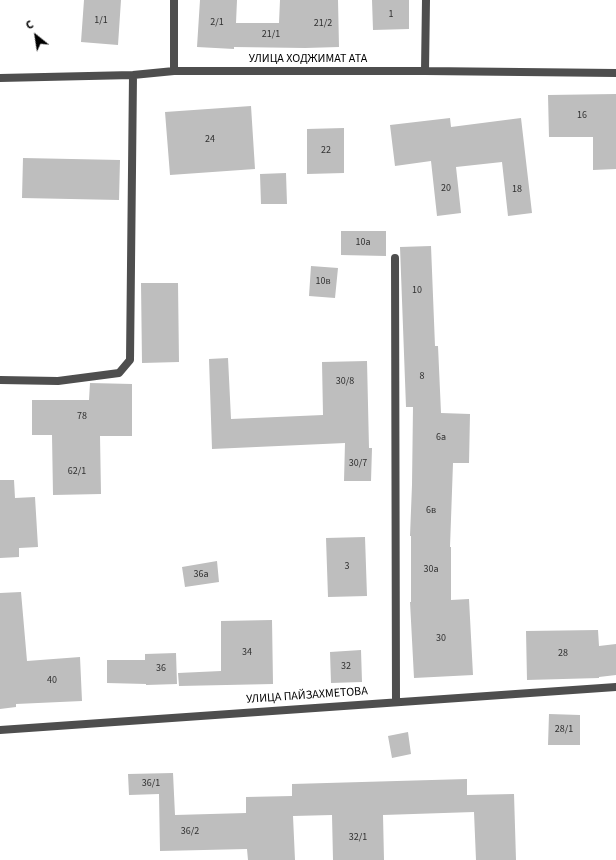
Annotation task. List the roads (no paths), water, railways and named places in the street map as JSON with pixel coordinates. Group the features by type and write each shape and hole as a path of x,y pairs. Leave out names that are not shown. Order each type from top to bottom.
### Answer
{"street":[{"path":"174,0 174,71"},
{"path":"425,71 426,0"},
{"name":"УЛИЦА ХОДЖИМАТ АТА","path":"0,78 133,75 174,71 616,73"},
{"path":"0,380 58,381 118,373 130,360 133,75"},
{"path":"395,258 396,702"},
{"name":"УЛИЦА ПАЙЗАХМЕТОВА","path":"0,730 616,687"}]}
